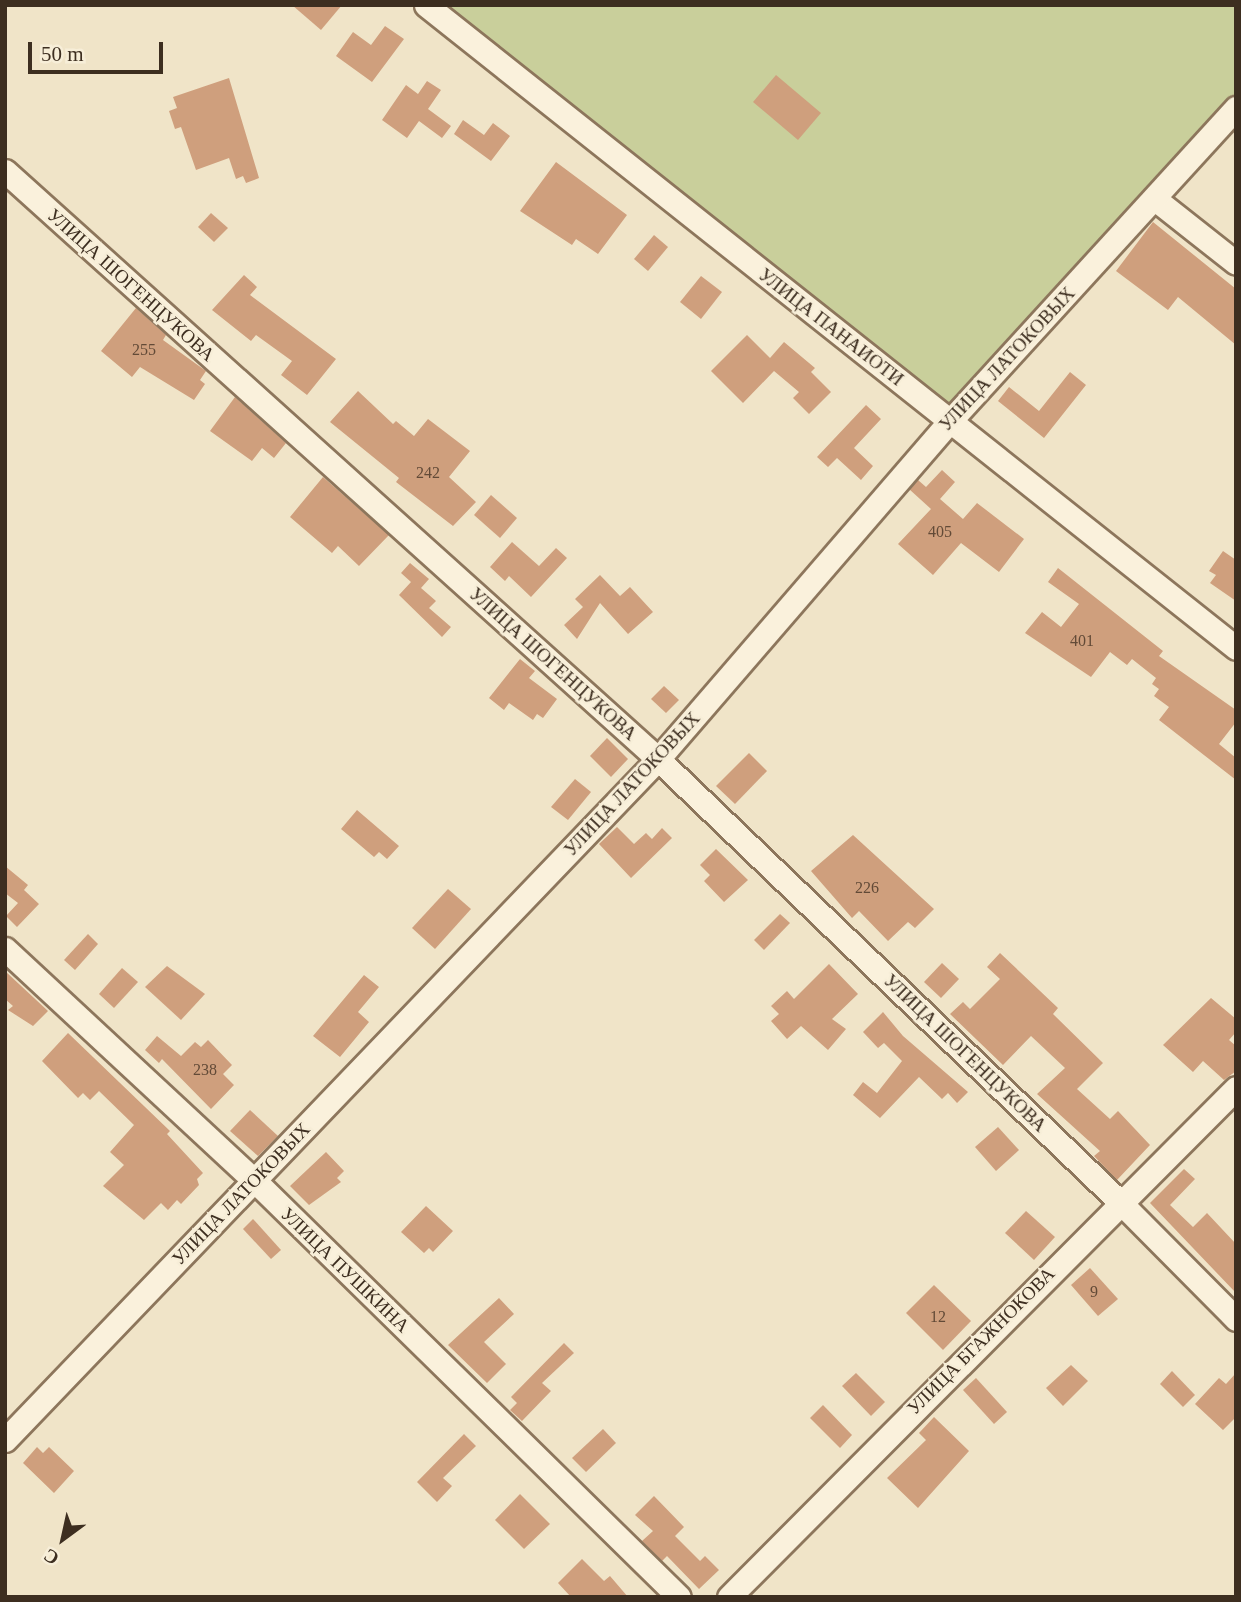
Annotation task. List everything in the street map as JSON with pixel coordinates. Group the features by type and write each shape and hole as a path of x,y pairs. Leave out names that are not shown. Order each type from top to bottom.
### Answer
{"street":[{"name":"УЛИЦА ПАНАИОТИ","path":"426,5 1236,648"},
{"name":"УЛИЦА ЛАТОКОВЫХ","path":"5,1440 658,759 950,421 1236,108"},
{"name":"УЛИЦА ШОГЕНЦУКОВА","path":"5,171 658,759 1119,1201 1236,1319"},
{"path":"1155,199 1236,263"},
{"name":"УЛИЦА ПУШКИНА","path":"5,948 254,1180 679,1597"},
{"name":"УЛИЦА БГАЖНОКОВА","path":"729,1597 1119,1201 1236,1088"}],"green space":[{"path":"426,5 1236,5 1236,108 950,421"}],"building":[{"path":"292,5 342,5 321,30"},
{"path":"385,26 404,39 372,82 336,56 353,32 371,45"},
{"path":"776,75 821,113 798,140 753,102"},
{"path":"229,78 259,178 246,183 243,176 236,179 229,158 196,170 181,127 175,129 169,111 177,108 173,97"},
{"path":"427,81 441,90 428,109 451,126 442,138 419,121 407,138 382,120 406,85 418,94"},
{"path":"463,120 484,135 493,123 510,136 491,161 454,134"},
{"path":"556,162 627,215 598,254 576,239 572,245 520,211"},
{"path":"211,213 228,228 214,242 198,227"},
{"path":"1153,222 1236,289 1236,345 1178,297 1168,310 1116,271"},
{"path":"654,235 668,247 648,271 634,259"},
{"path":"244,275 257,287 250,295 336,359 307,395 281,375 292,361 256,335 251,341 212,310"},
{"path":"701,276 722,292 701,319 680,302"},
{"path":"136,308 166,335 163,340 206,371 200,380 205,384 194,400 140,367 132,377 101,351"},
{"path":"747,335 770,358 784,342 815,368 811,372 831,392 809,414 793,398 799,392 774,371 743,403 711,371"},
{"path":"1070,372 1086,385 1044,438 998,401 1009,387 1039,411"},
{"path":"358,391 393,424 396,421 414,436 428,419 470,451 449,477 476,502 453,526 396,482 399,478 330,422"},
{"path":"235,397 286,443 274,458 262,448 252,461 210,431"},
{"path":"866,405 881,419 854,448 873,466 861,480 837,458 828,467 817,457"},
{"path":"942,470 955,482 940,499 963,519 977,503 1024,539 999,572 961,543 933,575 898,544 931,509 909,489 918,480 926,487"},
{"path":"323,477 389,535 359,566 338,546 332,553 290,517"},
{"path":"491,495 517,518 500,538 474,515"},
{"path":"512,542 539,566 556,548 567,558 531,597 509,576 505,581 490,567"},
{"path":"1223,551 1236,560 1236,601 1210,583 1216,575 1209,571"},
{"path":"410,563 429,579 421,588 436,601 429,608 451,627 442,637 399,595 411,582 401,573"},
{"path":"1058,568 1163,651 1159,656 1236,710 1236,722 1219,744 1236,758 1236,780 1159,720 1169,707 1154,696 1159,689 1152,684 1156,678 1132,659 1127,665 1110,652 1091,677 1025,633 1042,612 1061,627 1079,604 1048,582"},
{"path":"600,575 620,596 630,587 653,612 628,634 600,603 577,639 564,625 583,607 575,599"},
{"path":"520,659 535,671 529,678 557,699 543,718 537,714 533,720 509,703 504,710 489,698"},
{"path":"664,686 679,700 666,713 651,699"},
{"path":"607,738 628,759 611,777 590,756"},
{"path":"749,753 767,771 735,804 716,786"},
{"path":"575,779 591,792 568,820 551,807"},
{"path":"357,810 399,846 387,859 379,852 374,857 341,829"},
{"path":"617,827 634,844 646,833 652,839 662,828 672,838 631,878 599,844"},
{"path":"853,835 934,909 915,928 908,922 888,941 859,911 852,918 811,871"},
{"path":"716,849 748,880 724,902 704,881 710,875 700,865"},
{"path":"5,866 28,885 24,890 39,904 17,927 6,916 18,903 5,893"},
{"path":"448,889 471,909 435,949 412,928"},
{"path":"780,914 790,923 764,950 754,940"},
{"path":"88,934 98,944 75,970 64,960"},
{"path":"1000,953 1058,1008 1053,1014 1103,1063 1077,1089 1110,1119 1118,1111 1150,1145 1117,1180 1094,1156 1100,1151 1037,1094 1065,1068 1031,1036 1003,1065 950,1014 963,1002 970,1009 1000,979 987,967"},
{"path":"942,963 959,979 941,998 924,982"},
{"path":"829,964 858,994 832,1019 846,1029 828,1050 801,1026 787,1039 771,1021 779,1014 771,1006 787,991 794,999"},
{"path":"167,966 205,994 181,1020 145,987"},
{"path":"122,968 138,982 114,1008 99,994"},
{"path":"5,971 48,1011 33,1026 8,1010 13,1006 5,999"},
{"path":"364,975 379,987 358,1012 369,1022 340,1057 313,1036"},
{"path":"1211,998 1236,1019 1236,1032 1229,1040 1236,1046 1236,1071 1224,1080 1203,1061 1193,1072 1163,1045"},
{"path":"883,1012 903,1036 968,1092 957,1103 948,1093 942,1099 919,1077 880,1118 853,1095 863,1082 877,1093 902,1061 884,1043 878,1048 863,1032"},
{"path":"68,1033 170,1131 167,1134 203,1173 197,1179 199,1185 181,1204 177,1200 168,1210 161,1203 144,1220 103,1186 124,1165 110,1152 134,1125 99,1091 90,1100 83,1093 78,1098 42,1061"},
{"path":"157,1036 181,1056 195,1042 201,1047 208,1040 232,1065 223,1074 234,1085 211,1109 162,1059 159,1063 145,1050"},
{"path":"250,1110 278,1136 258,1156 230,1131"},
{"path":"998,1127 1019,1150 996,1171 975,1147"},
{"path":"326,1152 344,1171 337,1178 341,1182 309,1205 290,1186"},
{"path":"1184,1169 1195,1179 1170,1205 1193,1227 1207,1213 1236,1244 1236,1293 1150,1203"},
{"path":"426,1206 453,1231 433,1252 429,1248 424,1253 401,1232"},
{"path":"1026,1211 1055,1237 1034,1260 1005,1233"},
{"path":"253,1219 281,1250 271,1259 243,1229"},
{"path":"1090,1268 1118,1299 1098,1316 1071,1285"},
{"path":"934,1285 971,1321 943,1350 906,1313"},
{"path":"499,1298 514,1314 484,1342 506,1364 487,1383 448,1345"},
{"path":"564,1343 574,1353 542,1383 551,1391 522,1421 510,1410 517,1403 511,1397"},
{"path":"1071,1365 1088,1381 1063,1406 1046,1388"},
{"path":"1172,1371 1195,1395 1183,1407 1160,1384"},
{"path":"856,1373 885,1402 871,1416 842,1386"},
{"path":"1236,1373 1236,1417 1223,1430 1195,1404 1219,1378 1226,1384"},
{"path":"976,1378 1007,1412 994,1424 963,1390"},
{"path":"823,1405 852,1435 840,1448 810,1418"},
{"path":"934,1417 969,1451 918,1508 887,1478 926,1440 919,1433"},
{"path":"603,1429 616,1443 586,1472 572,1458"},
{"path":"464,1434 476,1446 443,1478 452,1486 437,1502 417,1482"},
{"path":"37,1447 43,1453 49,1447 74,1471 54,1493 23,1463"},
{"path":"520,1494 550,1524 524,1549 495,1520"},
{"path":"654,1496 684,1527 675,1536 700,1561 705,1556 719,1570 699,1589 667,1556 662,1561 642,1541 653,1531 635,1515"},
{"path":"582,1559 604,1581 610,1576 628,1597 571,1597 558,1583"}]}
